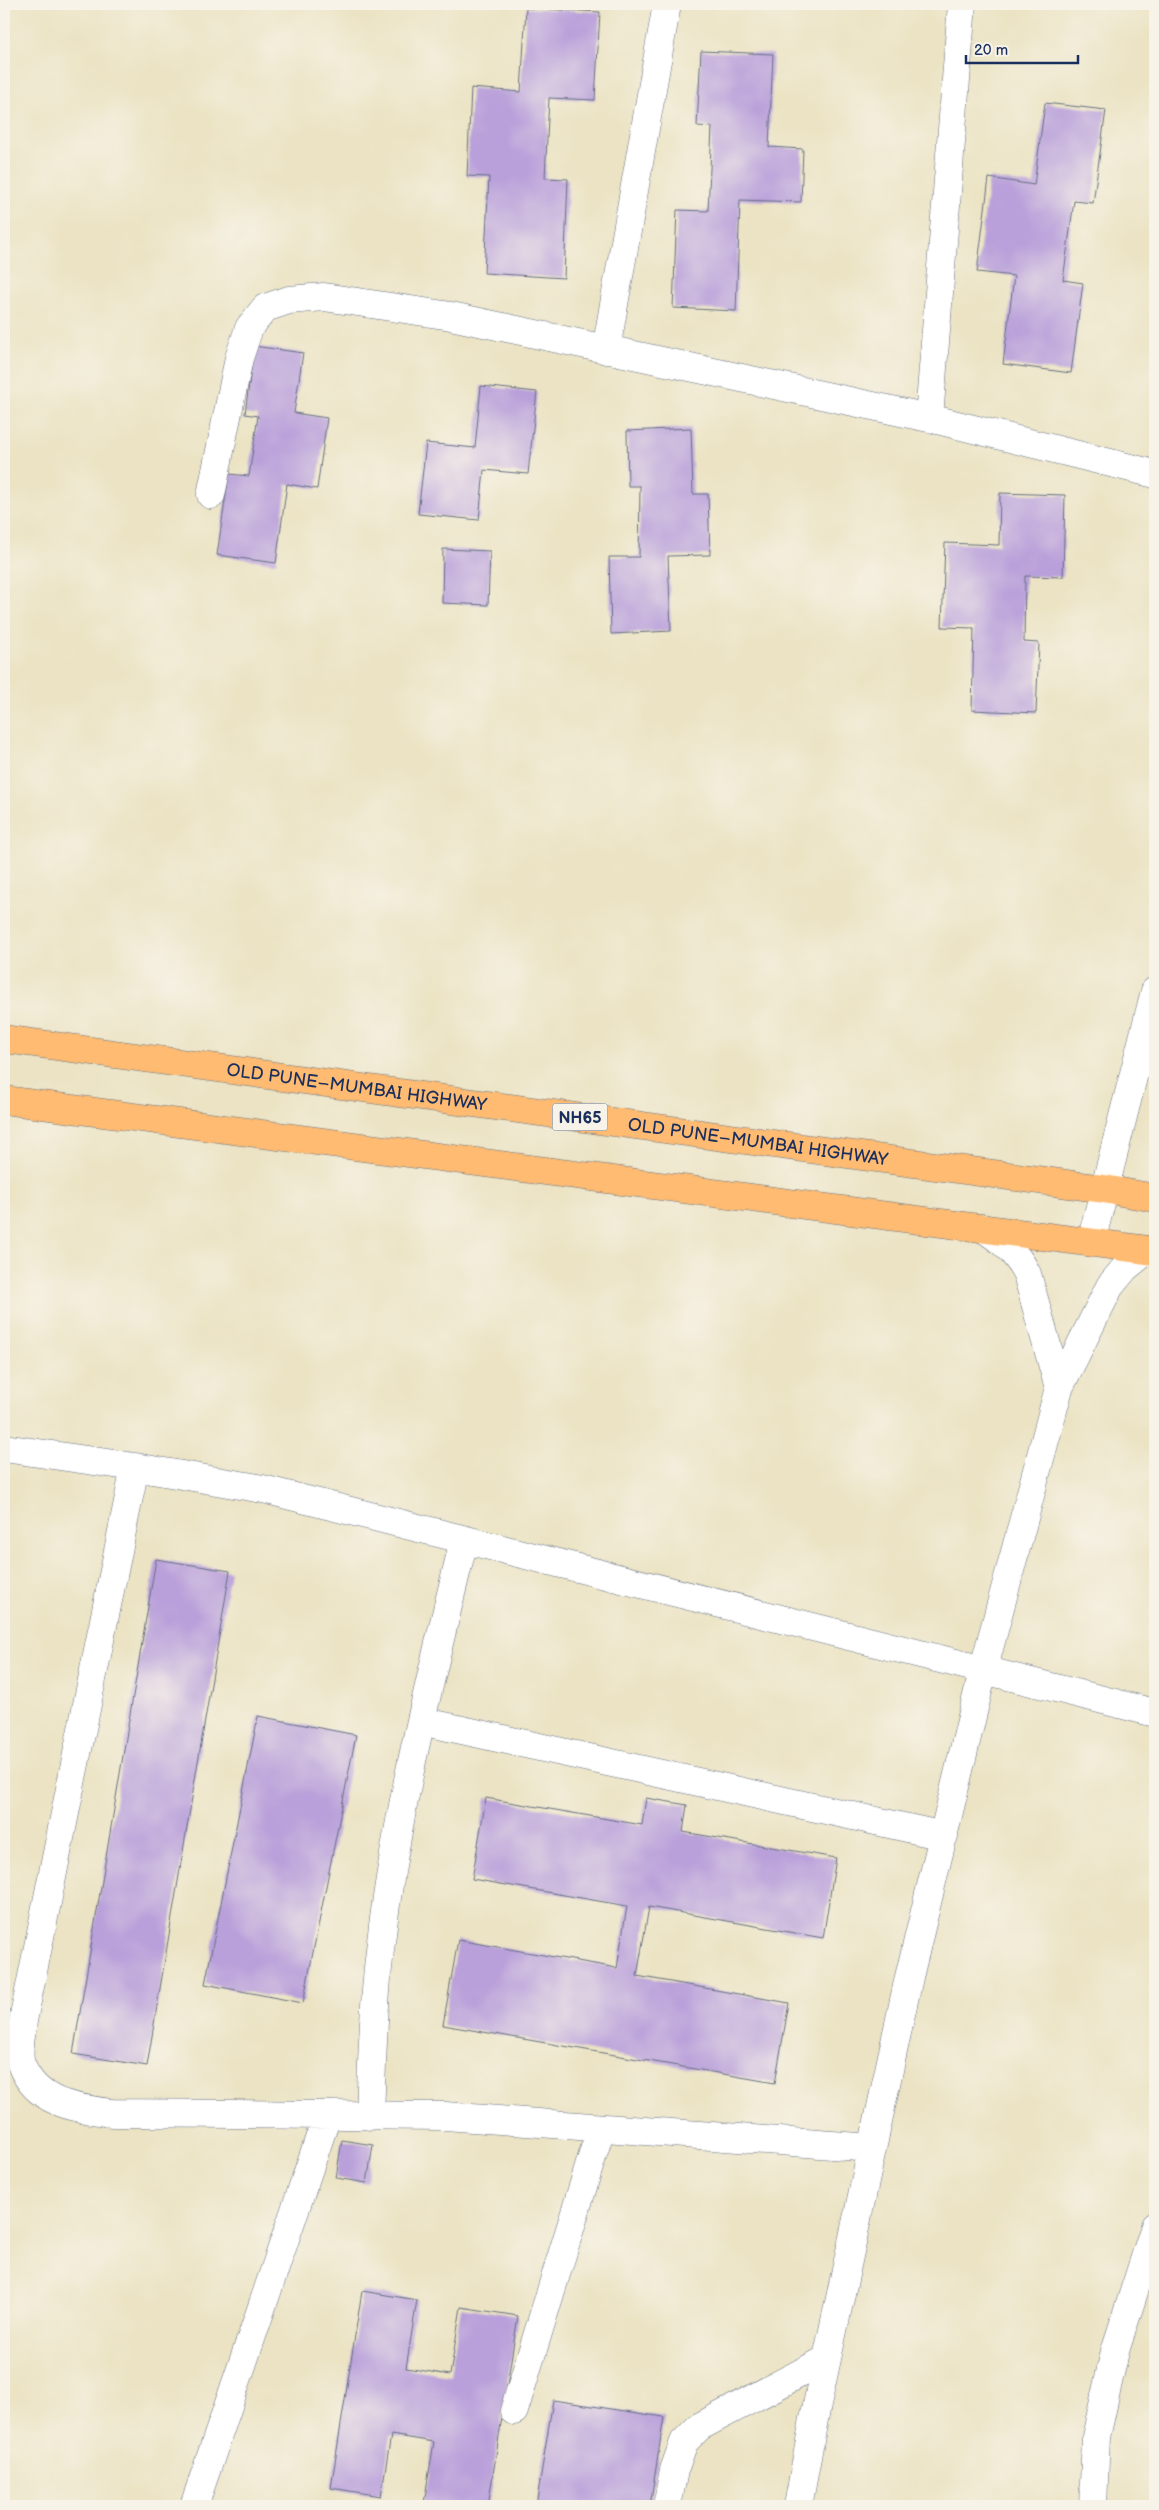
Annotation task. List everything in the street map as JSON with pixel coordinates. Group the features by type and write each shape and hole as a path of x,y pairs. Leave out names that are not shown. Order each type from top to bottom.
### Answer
{"highway":[{"name":"OLD PUNE–MUMBAI HIGHWAY","path":"4,1039 1155,1198"},
{"path":"4,1100 1151,1251"}],"lane":[{"path":"606,350 667,4"},
{"path":"929,418 962,4"},
{"path":"211,495 239,358 249,328 265,308 289,300 324,297 450,316 929,418 1155,474"},
{"path":"1091,1242 1155,991"},
{"path":"983,1228 1006,1243 1018,1258 1027,1274 1059,1388"},
{"path":"798,2506 827,2359 909,1977 983,1671 1059,1388 1110,1286 1125,1268 1151,1251"},
{"path":"4,1448 135,1467 263,1489 1155,1713"},
{"path":"135,1467 24,2011 20,2063 37,2089 68,2107 112,2113 445,2116 872,2148"},
{"path":"370,2116 378,1968 408,1776 464,1540"},
{"path":"421,1721 944,1836"},
{"path":"194,2506 327,2116"},
{"path":"514,2411 601,2128"},
{"path":"1093,2506 1096,2437 1113,2361 1155,2226"},
{"path":"667,2506 674,2470 684,2442 699,2427 827,2359"}],"building":[{"path":"526,8 600,12 595,100 549,98 545,178 568,179 564,278 484,273 489,177 467,176 471,88 521,92"},
{"path":"701,51 773,54 769,147 803,149 801,202 740,200 736,311 673,308 677,210 708,211 712,127 697,126"},
{"path":"1045,103 1106,110 1093,203 1074,201 1063,280 1083,283 1071,373 1003,364 1014,276 977,272 989,178 1034,185"},
{"path":"254,346 303,353 294,413 327,418 317,489 287,484 276,563 217,555 229,474 249,476 258,416 245,414"},
{"path":"481,386 537,392 528,474 484,470 479,520 418,514 426,443 475,448"},
{"path":"691,428 693,494 708,494 710,555 668,556 671,631 611,634 609,557 639,557 640,486 628,486 627,431"},
{"path":"1000,493 1065,495 1063,577 1025,576 1024,642 1039,643 1036,713 972,710 974,628 942,627 945,543 999,545"},
{"path":"443,549 490,551 488,605 442,603"},
{"path":"156,1559 230,1571 147,2066 73,2054"},
{"path":"258,1716 356,1735 303,2003 205,1984"},
{"path":"486,1798 642,1825 646,1798 687,1805 683,1832 836,1858 823,1938 649,1907 637,1976 789,2003 775,2083 443,2025 458,1940 617,1968 627,1906 472,1879"},
{"path":"342,2140 373,2145 367,2183 336,2178"},
{"path":"362,2291 417,2300 406,2368 450,2375 461,2307 518,2316 488,2506 447,2506 424,2503 434,2442 391,2435 381,2496 331,2488"},
{"path":"553,2400 664,2417 650,2506 536,2506"}]}
